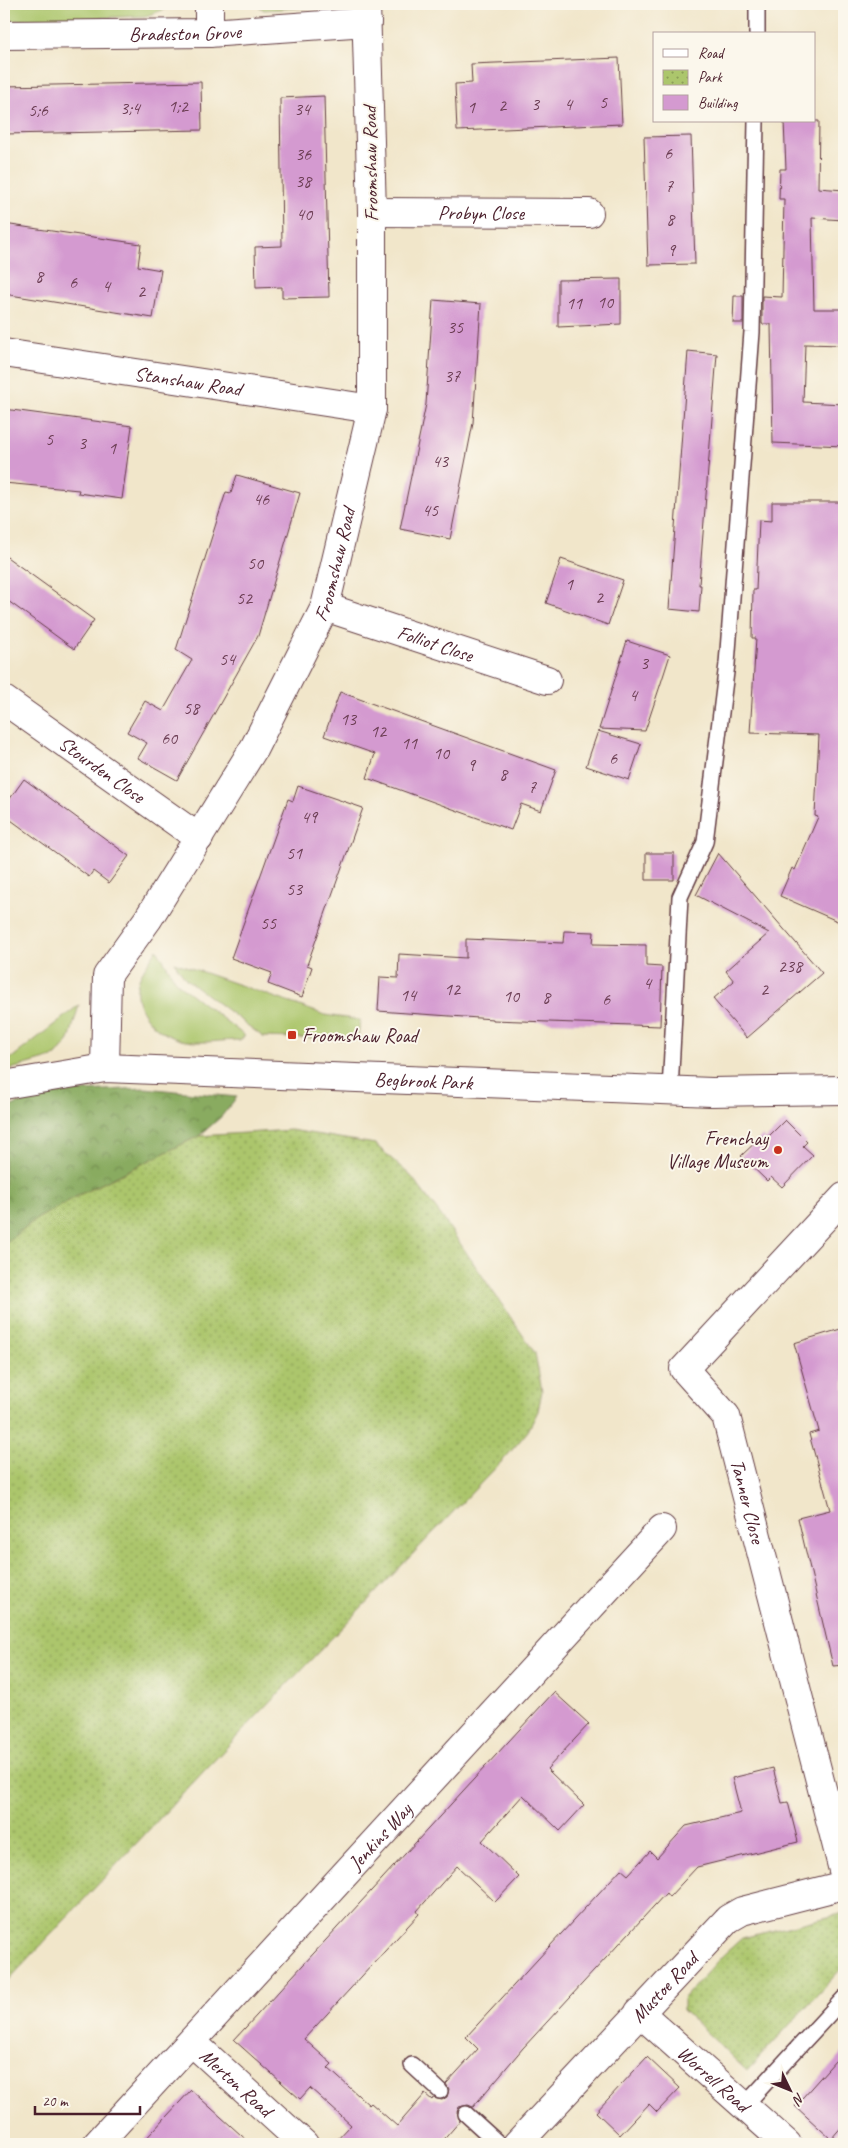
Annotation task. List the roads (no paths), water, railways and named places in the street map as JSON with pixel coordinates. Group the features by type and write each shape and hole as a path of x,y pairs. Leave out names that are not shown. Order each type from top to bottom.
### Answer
{"street":[{"path":"209,4 209,33"},
{"name":"Bradeston Grove","path":"4,35 209,33 366,13"},
{"name":"Froomshaw Road","path":"105,1068 107,976 148,919 200,838 254,748 325,607 372,409 372,212 366,13"},
{"name":"Probyn Close","path":"372,212 589,213"},
{"name":"Stanshaw Road","path":"4,353 372,409"},
{"name":"Folliot Close","path":"325,607 547,680"},
{"name":"Stourden Close","path":"4,700 200,838"},
{"name":"Begbrook Park","path":"4,1085 105,1068 670,1091 844,1090"},
{"name":"Tanner Close","path":"844,1197 684,1368 726,1416 844,1874"},
{"name":"Jenkins Way","path":"97,2144 662,1529"},
{"name":"Mustoe Road","path":"517,2144 728,1919 742,1911 844,1885"},
{"name":"Worrell Road","path":"640,2012 787,2144"},
{"name":"Merton Road","path":"192,2042 304,2144"}],"lane":[{"path":"757,4 757,32"},
{"path":"670,1091 680,897 705,842 728,664 752,332 756,122"},
{"path":"744,2106 844,1998"},
{"path":"412,2065 440,2090"},
{"path":"466,2114 500,2144"}],"place":[{"name":"Froomshaw Road","path":"292,1035"},
{"name":"Frenchay Village Museum","path":"778,1150"}]}
